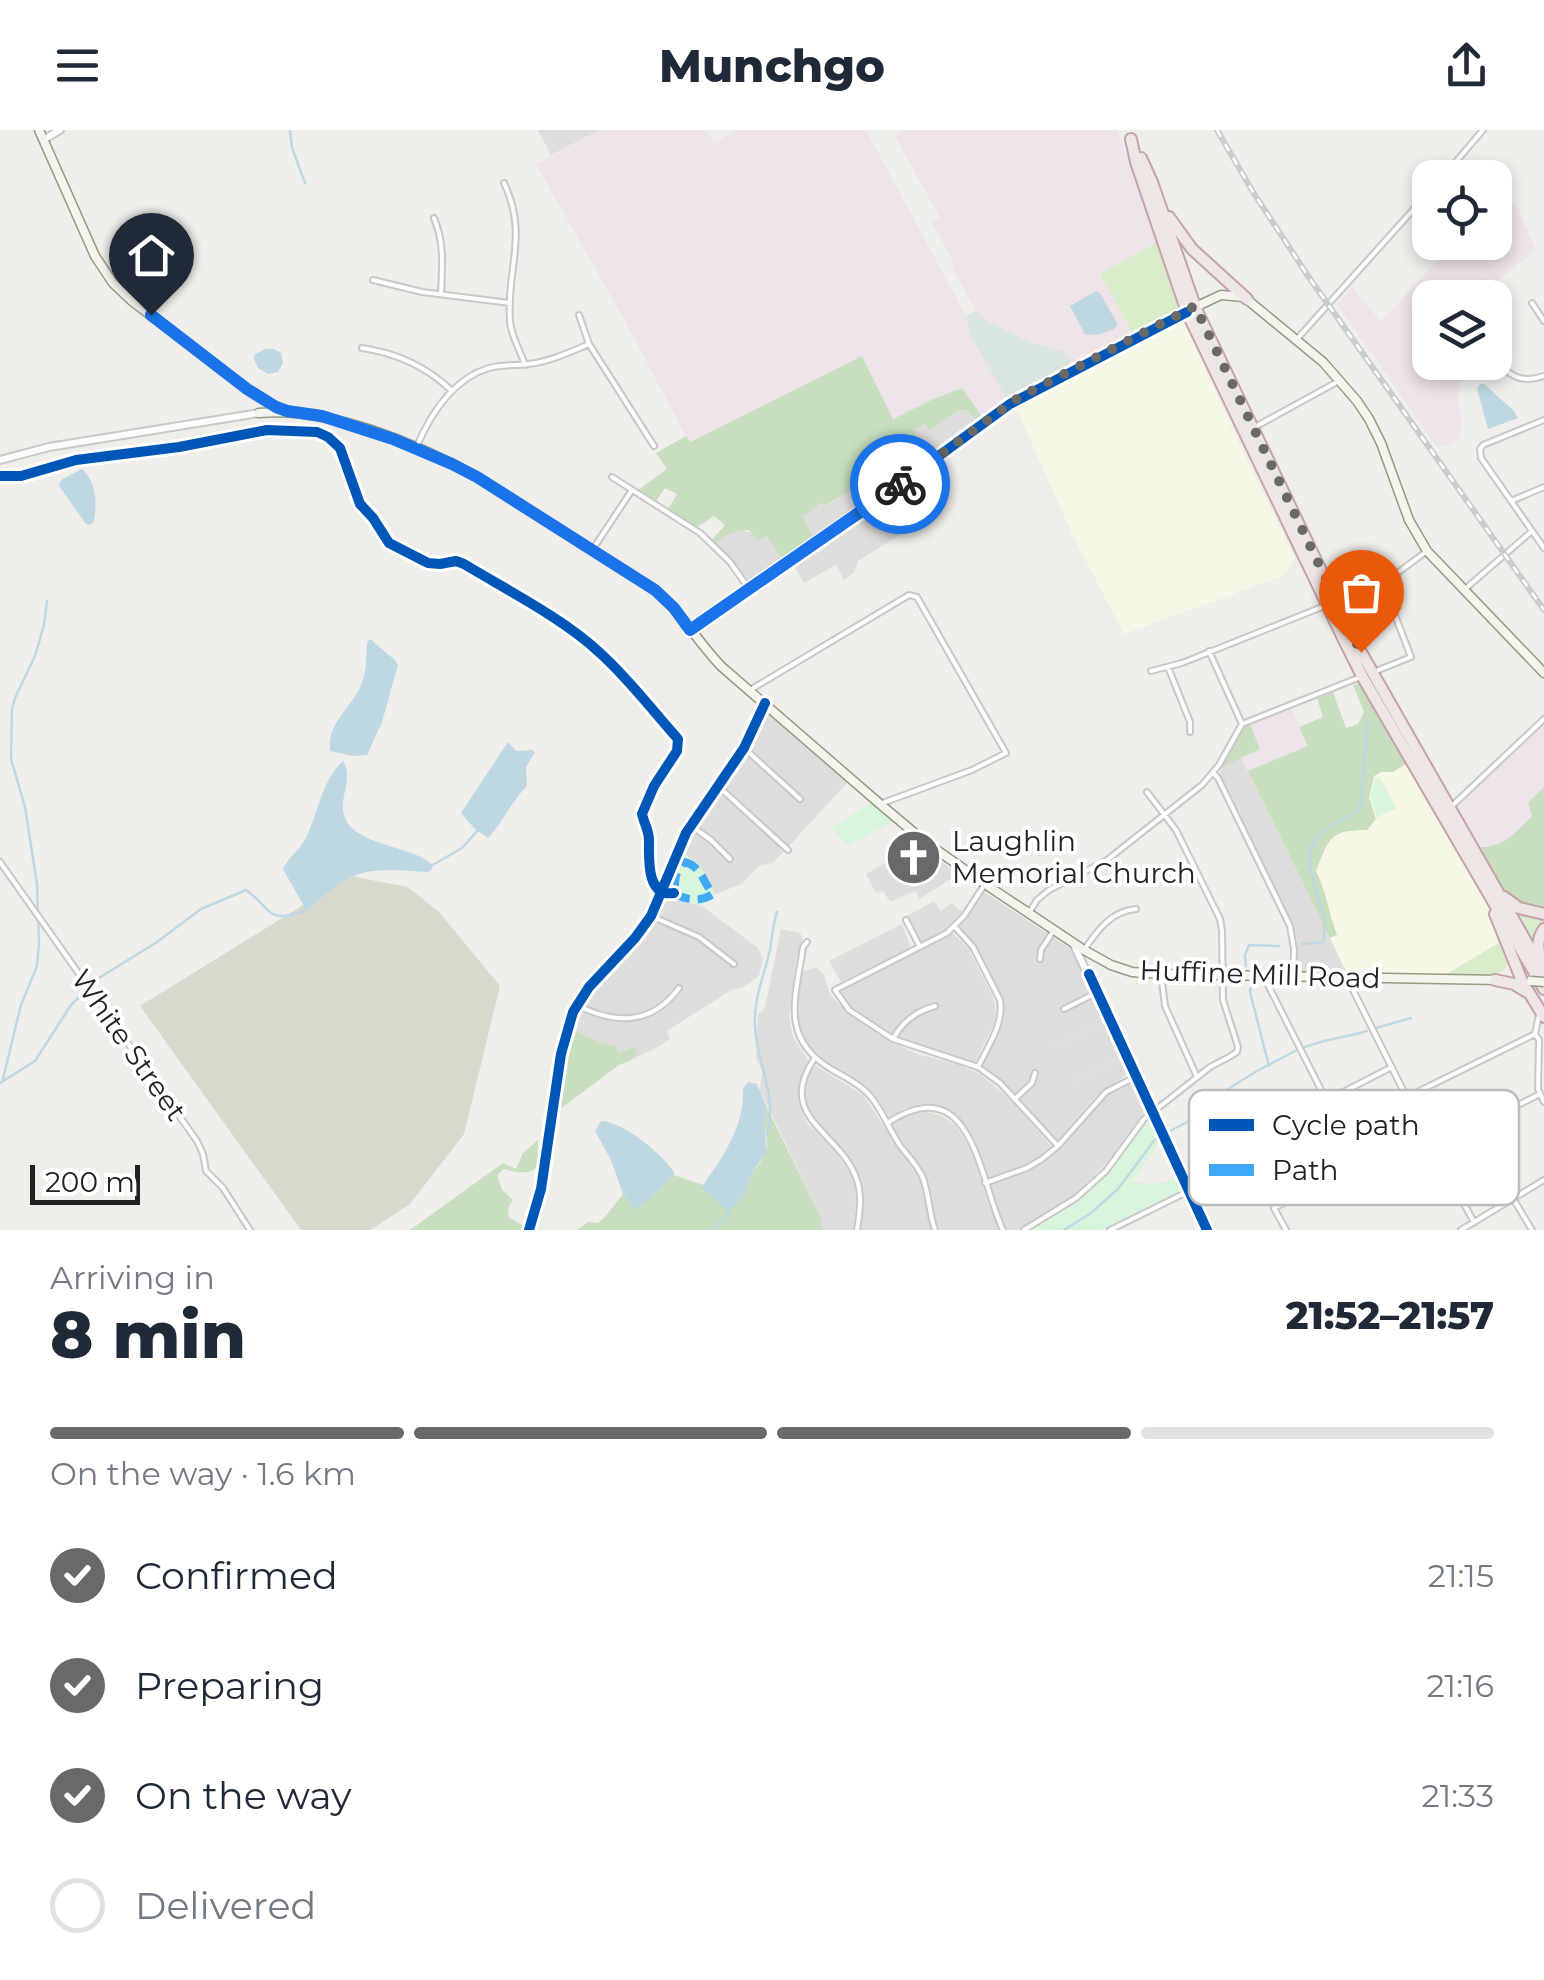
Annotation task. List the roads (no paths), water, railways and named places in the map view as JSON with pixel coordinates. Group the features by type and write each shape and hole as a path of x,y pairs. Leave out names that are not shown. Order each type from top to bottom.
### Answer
{"highway":[{"path":"1129,134 1172,222 1187,243 1248,299"},
{"path":"1129,134 1136,162 1221,383 1248,429 1367,674 1544,985"},
{"path":"1152,182 1193,309 1252,438 1285,494 1332,603"},
{"path":"1367,674 1544,973"},
{"path":"1474,868 1541,1013"},
{"path":"1497,892 1520,908 1544,914"},
{"path":"1544,929 1538,947 1544,973"},
{"path":"1494,980 1507,972 1513,959"},
{"path":"1494,980 1527,985"}],"main road":[{"path":"41,135 95,256 112,282 250,392 287,411"},
{"path":"1193,309 1222,295 1248,299 1340,380 1369,419 1410,520 1427,551 1544,673"},
{"path":"1193,309 1228,299 1244,300 1258,307"},
{"path":"250,392 259,413"},
{"name":"Huffine Mill Road","path":"259,413 287,411 341,422 416,448 477,477 592,550 666,599 714,659 924,841 1111,965 1132,972 1160,974 1494,980"},
{"path":"1527,985 1544,985"}],"street":[{"path":"41,135 60,130"},
{"path":"1457,160 1482,130"},
{"path":"504,182 517,225 510,326 525,365"},
{"path":"1297,339 1412,212"},
{"path":"434,218 442,245 441,294"},
{"path":"372,280 510,304"},
{"path":"1532,302 1544,321"},
{"path":"690,630 1010,404 1193,309"},
{"path":"580,315 589,344 654,446"},
{"path":"416,448 433,415 452,391 475,374 488,368 548,360 589,344"},
{"path":"362,348 412,362 452,391"},
{"path":"1512,376 1529,380 1544,376"},
{"path":"1248,429 1340,380"},
{"path":"0,460 49,447 259,413"},
{"path":"1544,420 1480,449 1481,458 1544,548"},
{"path":"612,476 708,540 749,589"},
{"path":"1511,502 1544,486"},
{"path":"592,550 632,490"},
{"path":"1464,590 1532,532"},
{"path":"1151,671 1383,583 1427,551"},
{"path":"1029,913 1049,890 1107,860 1202,785 1242,724 1411,656 1383,583"},
{"path":"750,690 913,595 923,606 1006,753 972,770 880,804"},
{"path":"1209,651 1242,724"},
{"path":"1168,667 1190,722 1190,732"},
{"path":"529,1230 546,1162 561,1054 576,1005 651,916 690,825 744,748 764,703"},
{"path":"1449,807 1544,719"},
{"path":"744,748 800,798"},
{"path":"1213,773 1290,926 1294,977"},
{"path":"718,786 788,850"},
{"path":"1024,1230 1056,1212 1096,1181 1153,1111 1197,1076 1237,1052 1238,1042 1223,1000 1220,919 1176,830 1146,792"},
{"path":"690,825 730,859"},
{"name":"White Street","path":"0,862 197,1141 206,1171 223,1188 250,1230"},
{"path":"985,884 955,926 835,990 849,1010 894,1039 978,1068 1000,1083 1058,1146"},
{"path":"1084,950 1112,917 1136,909"},
{"path":"651,916 700,937 734,964"},
{"path":"906,920 920,947"},
{"path":"955,926 973,947 1002,1009 978,1068"},
{"path":"1040,959 1041,950 1054,930"},
{"path":"806,942 794,1019 800,1040 814,1059 867,1092 918,1167 935,1230"},
{"path":"1073,943 1189,1191 1110,1230"},
{"path":"1089,974 1088,965 1094,956"},
{"path":"1160,974 1165,1006 1197,1076"},
{"path":"1264,976 1321,1090"},
{"path":"1351,978 1351,986 1404,1090"},
{"path":"576,1005 604,1018 630,1019 666,1002 679,988"},
{"path":"1064,1009 1098,992"},
{"path":"894,1039 903,1023 935,1006"},
{"path":"1541,1013 1536,1034 1538,1078 1544,1102"},
{"path":"1422,1090 1536,1034"},
{"path":"814,1059 803,1083 804,1108 841,1150 857,1177 858,1230"},
{"path":"1345,1090 1392,1067"},
{"path":"1016,1098 1032,1083 1036,1073"},
{"path":"985,1183 1028,1168 1058,1146 1106,1092 1137,1076"},
{"path":"1519,1105 1540,1094"},
{"path":"887,1123 922,1106 958,1122 974,1142 995,1214 1004,1230"},
{"path":"1182,1174 1189,1170"},
{"path":"1519,1196 1544,1180"},
{"path":"1195,1205 1207,1230"},
{"path":"1280,1205 1274,1208 1286,1230"},
{"path":"1465,1205 1474,1222"},
{"path":"1461,1230 1504,1205"},
{"path":"1517,1205 1532,1230"}],"water":[{"path":"1096,291 1118,325 1103,333 1085,334 1070,306"},
{"path":"266,349 281,353 283,363 278,372 268,374 258,368 255,354"},
{"path":"1480,384 1518,418 1488,429 1477,389"},
{"path":"82,469 95,494 94,522 90,525 59,486 61,480"},
{"path":"370,639 398,665 382,722 367,755 330,751 332,732 363,680"},
{"path":"508,742 516,751 535,752 526,767 527,786 488,838 461,813"},
{"path":"343,761 347,774 343,808 349,825 370,839 422,858 432,864 432,869 359,874 306,910 283,869 304,841 326,786"},
{"path":"749,1082 757,1084 767,1108 766,1152 730,1213 703,1185 732,1139 741,1114 743,1088"},
{"path":"601,1121 642,1140 674,1172 636,1210 623,1194 595,1131"}],"waterway":[{"path":"290,130 305,183"},
{"path":"3,1079 21,1005 37,966 39,944 37,884 25,807 11,759 12,709 35,656 47,601"},
{"path":"1302,944 1323,942 1323,915 1311,872 1312,845 1325,830 1360,807 1368,721"},
{"path":"431,866 462,848 479,829"},
{"path":"0,1083 35,1061 71,1005 99,978 201,909 246,890 276,915 293,914 307,906"},
{"path":"767,1135 769,1094 755,1017 777,912"},
{"path":"1246,966 1249,945 1279,946"},
{"path":"1251,987 1269,1066"},
{"path":"1376,1028 1411,1018"},
{"path":"1305,1047 1367,1031"},
{"path":"1227,1090 1297,1050"},
{"path":"1170,1131 1189,1121"},
{"path":"1064,1230 1118,1189 1156,1138"},
{"path":"733,1205 744,1195 748,1179"},
{"path":"714,1230 729,1212"}],"railway":[{"path":"1217,130 1308,276 1544,610"}],"place":[{"name":"Laughlin Memorial Church","path":"913,857"}]}
